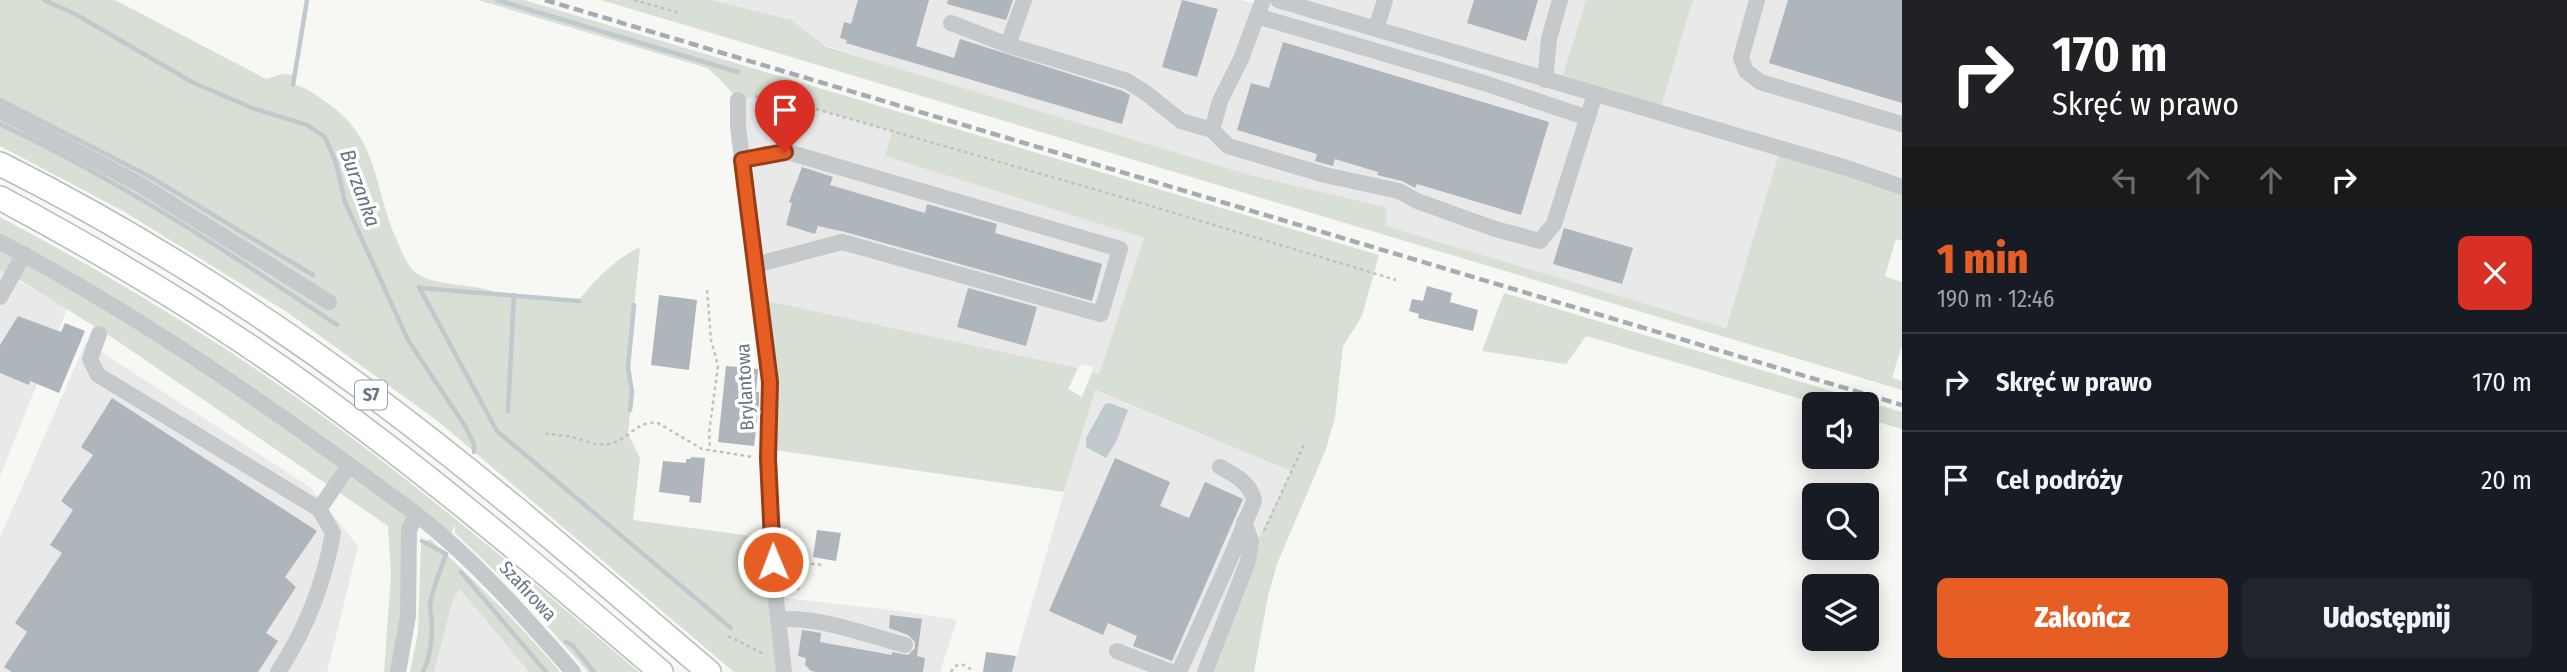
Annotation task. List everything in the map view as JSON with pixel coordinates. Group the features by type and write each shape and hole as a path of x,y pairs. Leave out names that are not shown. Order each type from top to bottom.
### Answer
{"highway":[{"name":"S7","path":"0,164 150,246 317,356 495,492 709,672"},
{"name":"S7","path":"0,198 100,252 183,302 311,389 460,503 661,672"}],"street":[{"path":"1008,45 1024,0"},
{"path":"1212,131 1220,102 1241,60 1263,0"},
{"path":"1278,0 1847,168 1902,187"},
{"path":"1376,29 1385,0"},
{"path":"1545,80 1549,39 1560,0"},
{"path":"1757,0 1741,58 1750,75 1760,82 1902,124"},
{"path":"1257,16 1484,83 1588,118"},
{"path":"951,23 1008,45 1126,81 1181,121 1212,131 1228,146 1325,176 1399,191 1417,201 1494,229 1540,241 1555,225 1595,94"},
{"name":"Brylantowa","path":"738,100 742,160 770,382 768,458 782,666"},
{"path":"0,111 139,184 329,302"},
{"path":"742,160 766,154 791,153 1120,249 1101,314 842,242 755,265"},
{"name":"Szafirowa","path":"0,242 107,301 416,514 449,541 510,601 573,672"},
{"path":"0,297 24,254"},
{"path":"99,334 90,359 98,375 319,509 333,533 327,568 297,644 278,672"},
{"path":"319,509 349,466"},
{"path":"1180,672 1254,501 1252,492 1236,475 1220,467"},
{"path":"398,672 408,616 409,530 416,514"},
{"path":"1205,672 1248,561 1251,541 1244,522"},
{"path":"778,619 795,618 825,623 905,645"},
{"path":"1117,651 1171,672"}],"path":[{"path":"634,0 677,12"},
{"path":"738,100 767,95 1137,201 1396,280"},
{"path":"708,290 711,340 718,366 709,433 710,451"},
{"path":"545,434 606,444 619,440 637,426 651,422 664,426 702,449 768,458"},
{"path":"1248,561 1304,442"},
{"path":"773,562 825,565"},
{"path":"728,636 782,666"},
{"path":"951,672 961,664 973,672"}],"shaded area":[{"path":"0,0 115,0 266,79 282,74 295,75 293,85 306,89 326,102 356,130 372,162 404,257 412,269 430,280 477,287 498,294 578,301 606,270 640,247 628,367 632,392 628,434 640,458 633,520 774,539 784,672 734,672 439,422 287,312 123,211 0,146"},
{"path":"478,0 524,0 1379,255 1362,316 1343,346 1335,417 1326,449 1277,564 1268,596 1254,672 1205,672 1248,561 1291,471 1095,390 1064,492 768,449 759,299 1078,368 1068,389 1082,397 1092,372 1099,374 1144,238 885,156 892,131 767,95 738,100 707,68"},
{"path":"601,0 712,0 792,20 827,47 1250,175 1385,207 1385,226 1726,328 1780,150 1902,187 1902,241 1896,239 1885,276 1902,282 1902,345 1892,378 1902,381 1902,390"},
{"path":"712,0 1241,0 1261,6 1263,0 1586,0 1560,84 1659,114 1693,0 1902,0 1902,187 1780,150 1726,328 1384,226 1385,207 1250,175 972,92 827,46 792,20"},
{"path":"1586,0 1693,0 1659,114 1560,84"},
{"path":"767,95 892,131 886,156 1144,238 1099,374 1092,372 1091,366 1082,364 1078,368 759,299 738,100"},
{"path":"0,217 166,312 286,390 366,448 445,511 639,672 588,672 520,595 455,533 455,523 449,541 416,514 398,672 384,672 391,575 388,526 110,336 0,270"},
{"path":"0,270 67,309 0,476"},
{"path":"1504,293 1835,392 1802,392 1802,399 1586,336 1566,364 1482,351"},
{"path":"86,342 310,487 358,546 327,672 0,672 0,537"},
{"path":"1094,390 1291,471 1248,561 1205,672 1012,672"},
{"path":"1105,404 1128,410 1117,440 1106,458 1086,447 1086,438"},
{"path":"1879,405 1902,412 1902,429 1879,422"},
{"path":"430,539 481,587 560,672 529,672 461,590 454,596 434,672 410,672 418,632 421,544"},
{"path":"462,590 529,672 434,672 454,596"},
{"path":"776,597 957,620 940,672 784,672"}],"building":[{"path":"858,0 929,0 916,46 954,58 960,39 1123,91 1130,95 1122,124 846,43 847,40 840,38 844,22 851,24"},
{"path":"948,0 1013,0 1006,20 947,4"},
{"path":"1182,0 1218,9 1197,77 1162,67"},
{"path":"1474,0 1538,0 1526,41 1467,23"},
{"path":"1788,0 1902,0 1902,103 1769,63"},
{"path":"1283,42 1549,122 1521,215 1417,184 1415,188 1402,181 1377,175 1378,172 1335,159 1333,166 1315,161 1317,154 1237,130 1251,83 1269,88"},
{"path":"802,167 833,177 830,185 925,213 927,204 997,224 995,233 1102,264 1092,301 845,232 818,226 815,234 786,225 792,203 789,202"},
{"path":"1564,228 1633,248 1622,284 1553,264"},
{"path":"1427,286 1452,293 1450,302 1478,310 1473,331 1418,318 1419,314 1409,311 1412,299 1423,301"},
{"path":"968,288 1037,307 1026,346 957,327"},
{"path":"659,295 697,300 689,370 651,365"},
{"path":"18,316 61,332 65,323 85,331 59,393 0,373 0,345"},
{"path":"726,366 758,369 756,392 759,392 759,404 754,446 718,442"},
{"path":"112,398 317,531 285,577 296,587 266,633 278,641 258,672 12,672 4,667 27,632 15,623 62,553 50,545 73,510 61,501 93,455 81,447"},
{"path":"705,458 701,503 689,502 690,496 659,492 663,461 686,463 686,459"},
{"path":"1115,458 1170,482 1160,506 1189,518 1205,482 1243,499 1172,661 1133,646 1137,636 1108,623 1103,635 1049,611"},
{"path":"817,530 841,533 836,561 813,557"},
{"path":"788,569 802,571 799,590 787,589"},
{"path":"890,615 922,619 917,656 925,658 923,672 816,672 805,665 806,658 798,656 802,630 821,633 820,642 892,655 892,652 908,655 915,648 915,642 908,635 889,628"},
{"path":"986,652 1016,656 1012,672 983,672"}],"waterway":[{"name":"Burzanka","path":"44,0 75,14 192,82 252,108 307,125 325,137 336,163 345,202 408,340 465,426 474,444 474,452"},
{"path":"293,85 307,0"},
{"path":"497,0 738,72"},
{"path":"0,100 147,175 313,275"},
{"path":"0,124 130,193 214,244 337,325"},
{"path":"419,287 497,431 731,628"},
{"path":"420,288 579,301"},
{"path":"508,411 514,295"},
{"path":"630,410 632,392 628,367 634,305"},
{"name":"Burzanka","path":"422,541 446,554 431,600 431,642 423,672"},
{"path":"461,572 546,672"},
{"path":"566,642 573,646 594,672"}],"railway":[{"path":"545,0 1902,405"}],"route":[{"path":"773,562 774,539 768,458 770,382 742,160 785,152"}]}
